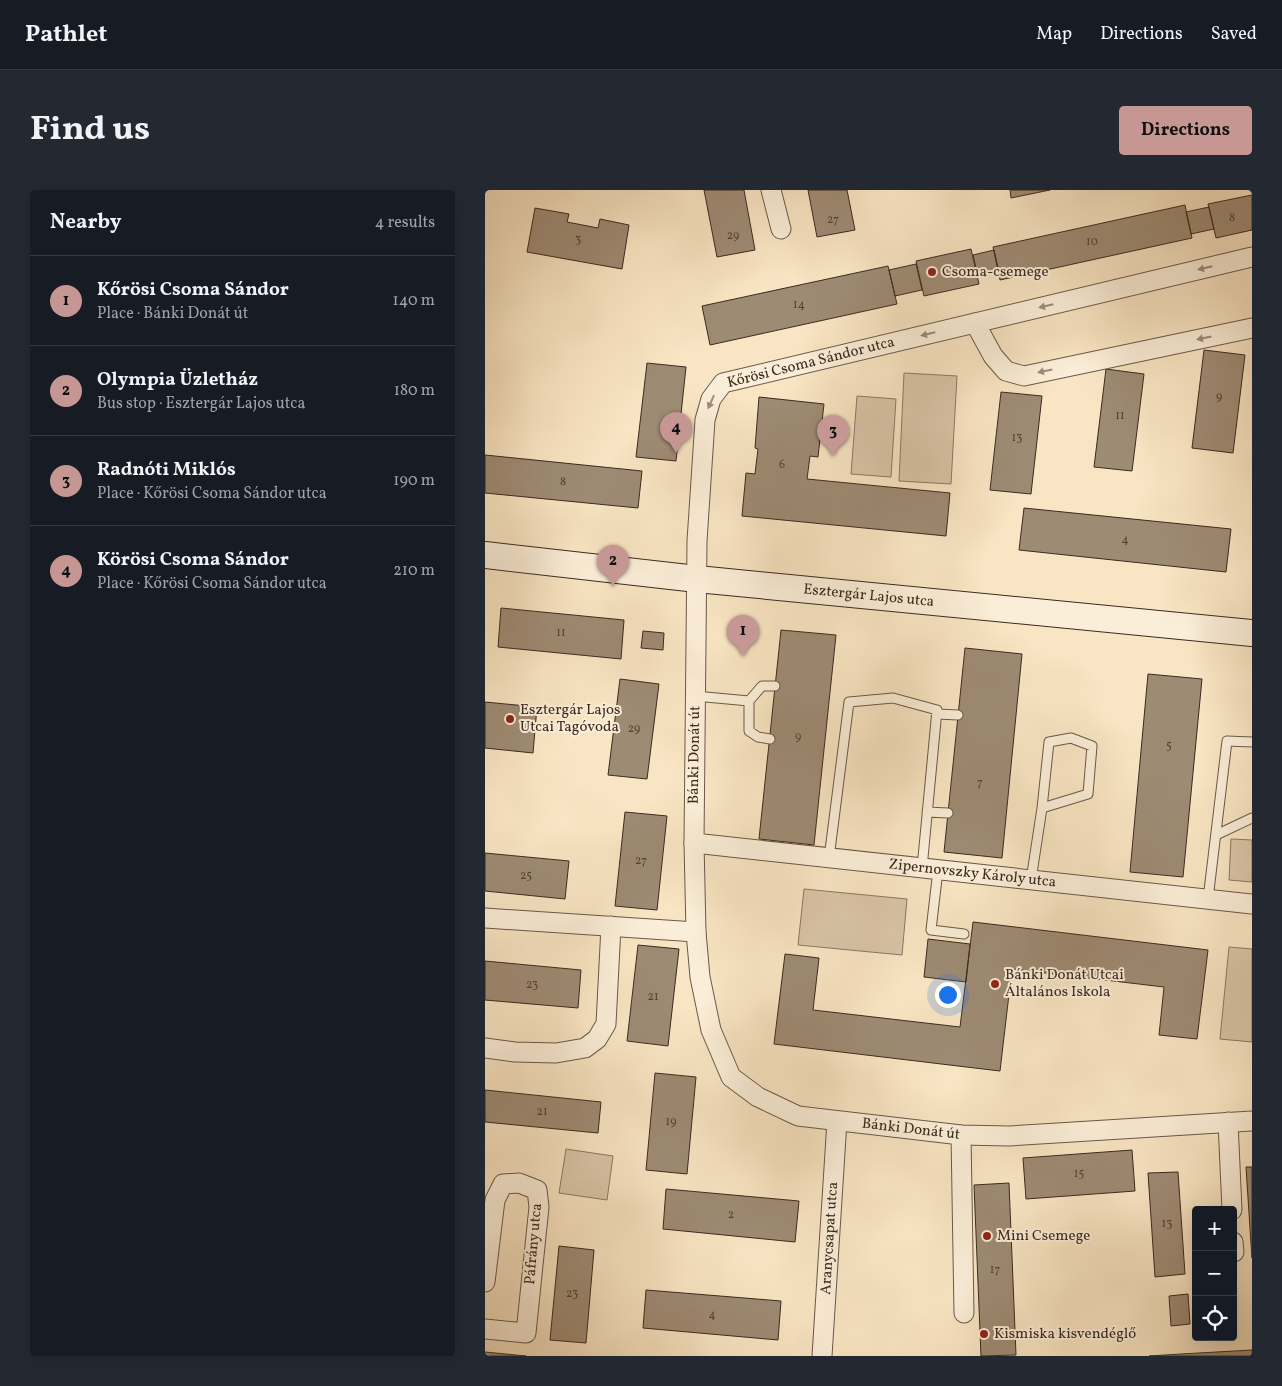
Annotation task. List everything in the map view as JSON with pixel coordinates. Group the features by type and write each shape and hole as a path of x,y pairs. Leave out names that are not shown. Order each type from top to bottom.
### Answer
{"street":[{"path":"771,190 781,229"},
{"name":"Kőrösi Csoma Sándor utca","path":"697,578 697,541 705,420 711,399 723,383 1252,257"},
{"path":"975,323 993,356 1006,371 1024,376 1252,328"},
{"name":"Esztergár Lajos utca","path":"485,560 697,578 1252,633"},
{"name":"Bánki Donát út","path":"697,578 694,843 696,932 700,977 711,1030 731,1077 758,1097 798,1116 961,1135 1009,1136 1252,1121"},
{"name":"Zipernovszky Károly utca","path":"694,843 1252,904"},
{"path":"485,918 696,932"},
{"path":"485,1048 556,1054 585,1048 597,1039 606,1024 611,926"},
{"name":"Aranycsapat utca","path":"822,1356 837,1121"},
{"path":"1228,1122 1232,1206"},
{"path":"961,1135 964,1312"},
{"name":"Páfrány utca","path":"485,1282 495,1200 503,1184 519,1183 537,1190 539,1207 526,1333 485,1330"}],"lane":[{"path":"770,739 759,737 749,731 749,701 762,686 775,686"},
{"path":"695,696 749,701"},
{"path":"829,858 849,702 893,698 937,710 927,812 931,930 964,934"},
{"path":"937,714 958,715"},
{"path":"1031,880 1042,808 1049,742 1071,738 1092,746 1088,794 1042,808"},
{"path":"1208,899 1227,741 1252,742"},
{"path":"927,812 948,813"},
{"path":"1216,835 1252,818"}],"shaded area":[{"path":"904,373 957,376 951,484 899,481"},
{"path":"857,396 896,399 891,477 851,474"},
{"path":"1231,839 1252,840 1252,882 1229,880"},
{"path":"804,889 907,899 902,955 798,945"},
{"path":"1229,947 1252,949 1252,1042 1220,1039"},
{"path":"566,1149 613,1156 607,1200 559,1193"}],"building":[{"path":"704,190 744,190 755,250 717,257"},
{"path":"808,190 847,190 855,230 817,237"},
{"path":"1010,190 1050,190 1011,198"},
{"path":"1252,195 1252,230 1216,238 1208,204"},
{"path":"1185,205 1192,238 1000,280 993,247"},
{"path":"1209,207 1214,229 1191,234 1186,212"},
{"path":"535,208 569,214 567,222 598,228 600,219 629,225 622,269 527,252"},
{"path":"971,249 979,284 924,296 916,261"},
{"path":"994,250 999,272 978,277 973,255"},
{"path":"916,264 922,290 895,296 889,270"},
{"path":"888,266 897,304 710,345 702,306"},
{"path":"1204,350 1245,355 1233,453 1192,448"},
{"path":"647,363 686,367 676,461 636,457"},
{"path":"1106,369 1144,374 1132,471 1094,467"},
{"path":"1001,392 1042,396 1031,494 990,490"},
{"path":"759,397 824,404 818,457 810,456 807,479 950,493 946,536 742,516 746,473 755,474 758,449 755,448"},
{"path":"485,455 642,471 638,508 485,493"},
{"path":"1024,508 1231,529 1226,572 1019,550"},
{"path":"501,608 624,620 621,659 498,647"},
{"path":"781,630 836,635 814,845 759,839"},
{"path":"643,631 664,633 663,650 641,648"},
{"path":"965,648 1022,654 1002,858 944,852"},
{"path":"1148,674 1202,679 1183,877 1130,872"},
{"path":"620,679 659,684 647,779 608,775"},
{"name":"Esztergár Lajos Utcai Tagóvoda","path":"485,702 537,707 533,753 485,748"},
{"path":"625,812 667,816 657,910 615,906"},
{"path":"485,853 569,861 565,899 485,891"},
{"name":"Bánki Donát Utcai Általános Iskola","path":"973,922 1208,950 1197,1039 1159,1035 1164,987 1012,969 1000,1071 774,1044 785,954 819,958 813,1010 960,1027"},
{"path":"928,939 970,944 966,982 924,977"},
{"path":"638,945 679,949 668,1046 627,1041"},
{"path":"485,961 581,970 578,1008 485,1000"},
{"path":"655,1073 696,1077 687,1174 646,1170"},
{"path":"485,1090 601,1102 598,1133 485,1122"},
{"path":"1132,1150 1135,1191 1026,1199 1023,1158"},
{"path":"1246,1167 1252,1167 1252,1258 1251,1244"},
{"path":"1178,1172 1185,1274 1155,1277 1148,1173"},
{"path":"1009,1183 1016,1355 981,1356 974,1185"},
{"path":"666,1189 799,1201 795,1242 663,1229"},
{"path":"559,1246 594,1250 586,1343 550,1340"},
{"path":"646,1290 781,1301 778,1340 643,1328"},
{"path":"1188,1294 1190,1324 1171,1326 1169,1296"},
{"path":"1252,1350 1252,1356 1149,1356 1181,1354"},
{"path":"485,1352 526,1356 485,1356"}],"place":[{"name":"Csoma-csemege","path":"932,272"},
{"name":"Körösi Csoma Sándor","path":"676,453"},
{"name":"Radnóti Miklós","path":"833,456"},
{"name":"Olympia Üzletház","path":"613,586"},
{"name":"Kőrösi Csoma Sándor","path":"743,656"},
{"name":"Esztergár Lajos Utcai Tagóvoda","path":"510,719"},
{"name":"Bánki Donát Utcai Általános Iskola","path":"995,984"},
{"name":"Mini Csemege","path":"987,1236"},
{"name":"Kismiska kisvendéglő","path":"984,1334"}]}
